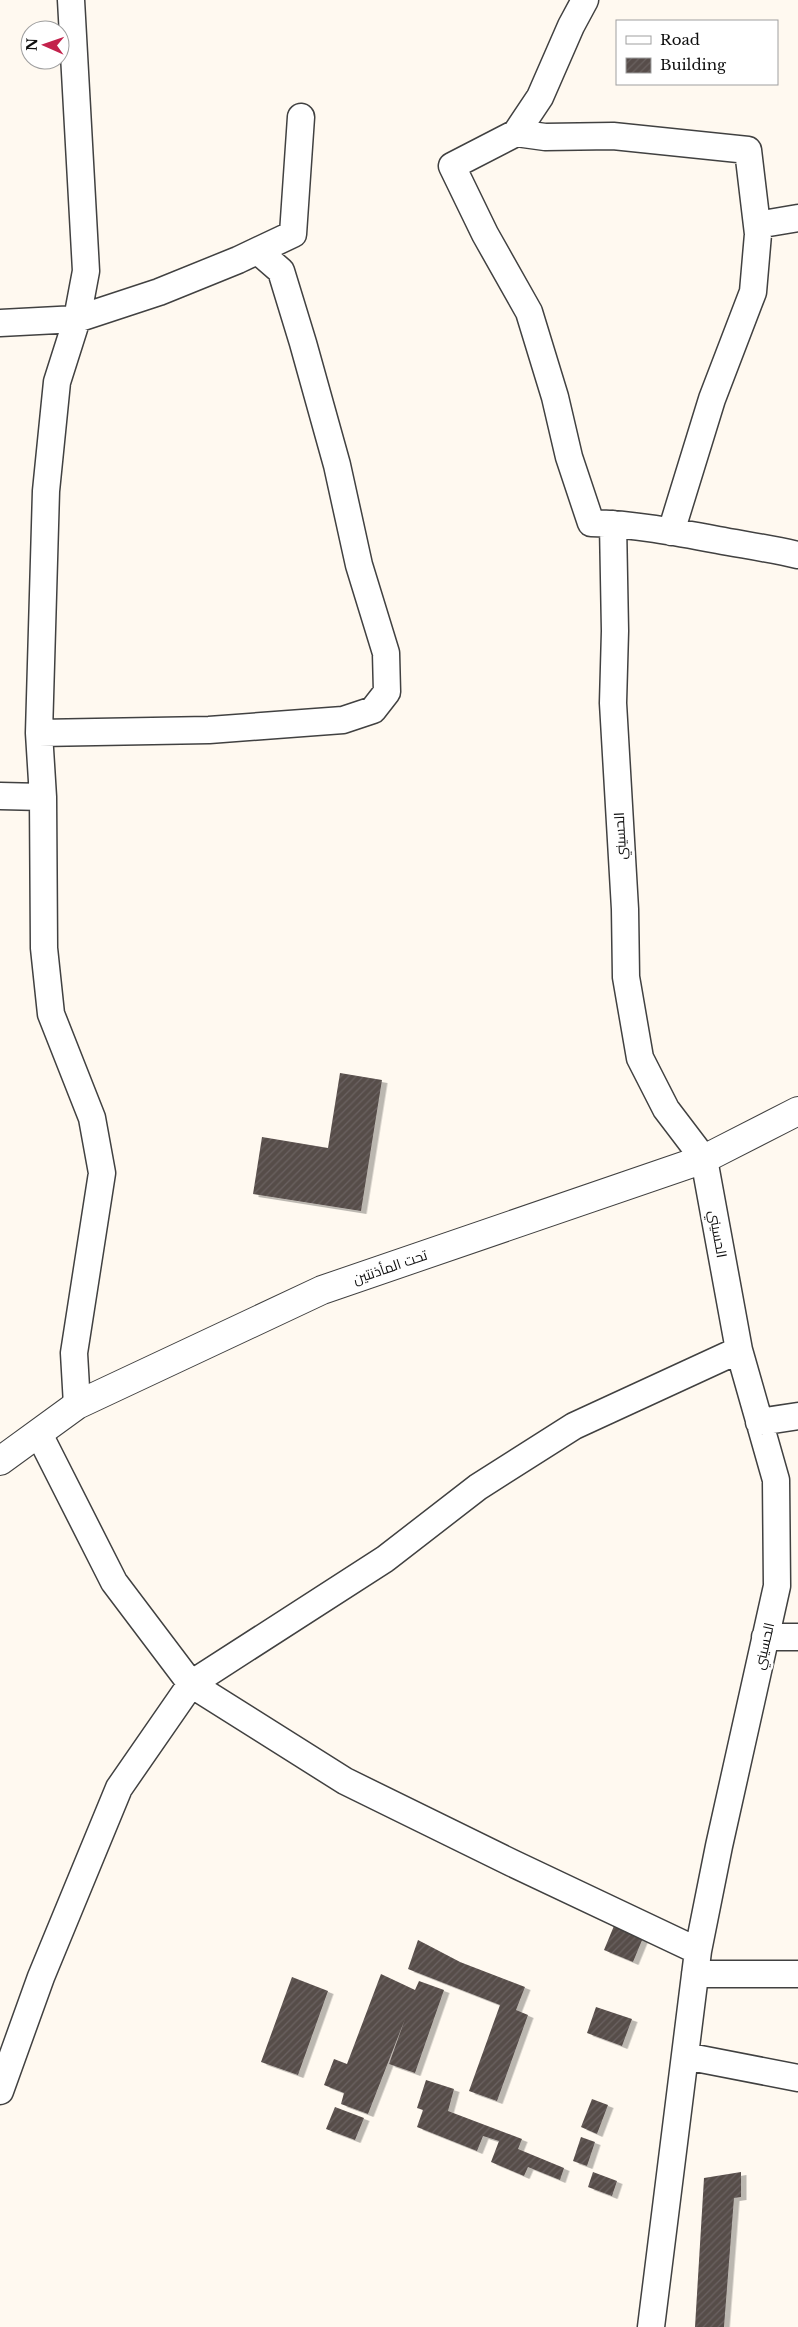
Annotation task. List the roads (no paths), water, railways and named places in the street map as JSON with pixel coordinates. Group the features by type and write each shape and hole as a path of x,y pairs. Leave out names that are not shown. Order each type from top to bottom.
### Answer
{"street":[{"path":"71,0 86,271 77,319 58,382 46,490 39,733 43,797 44,948 51,1014 92,1118 102,1173 74,1353 77,1405"},
{"path":"585,0 571,26 540,97 516,133 452,166 485,234 529,312 555,397 569,457 591,523 671,532 798,555"},
{"path":"0,323 77,319 159,292 258,251 293,234 301,117"},
{"path":"516,133 545,137 613,136 748,150 758,234 753,292 712,399 671,532"},
{"path":"757,225 798,218"},
{"path":"39,733 209,730 343,720 373,710 387,692 386,653 359,564 337,465 303,343 281,270 258,251"},
{"name":"الحسيني","path":"613,524 615,631 612,703 625,909 626,977 640,1058 666,1109 704,1159 739,1350 776,1480 777,1586 719,1846 697,1962 651,2327"},
{"path":"0,796 43,797"},
{"name":"تحت المأذنتين","path":"0,1461 77,1405 322,1290 704,1159 798,1111"},
{"path":"0,2091 41,1978 119,1788 192,1684 385,1559 478,1487 574,1426 739,1350"},
{"path":"759,1422 798,1416"},
{"path":"39,1434 114,1582 192,1684 345,1781 512,1863 697,1962 798,1974"},
{"path":"766,1637 798,1637"},
{"path":"685,2056 798,2078"}]}
